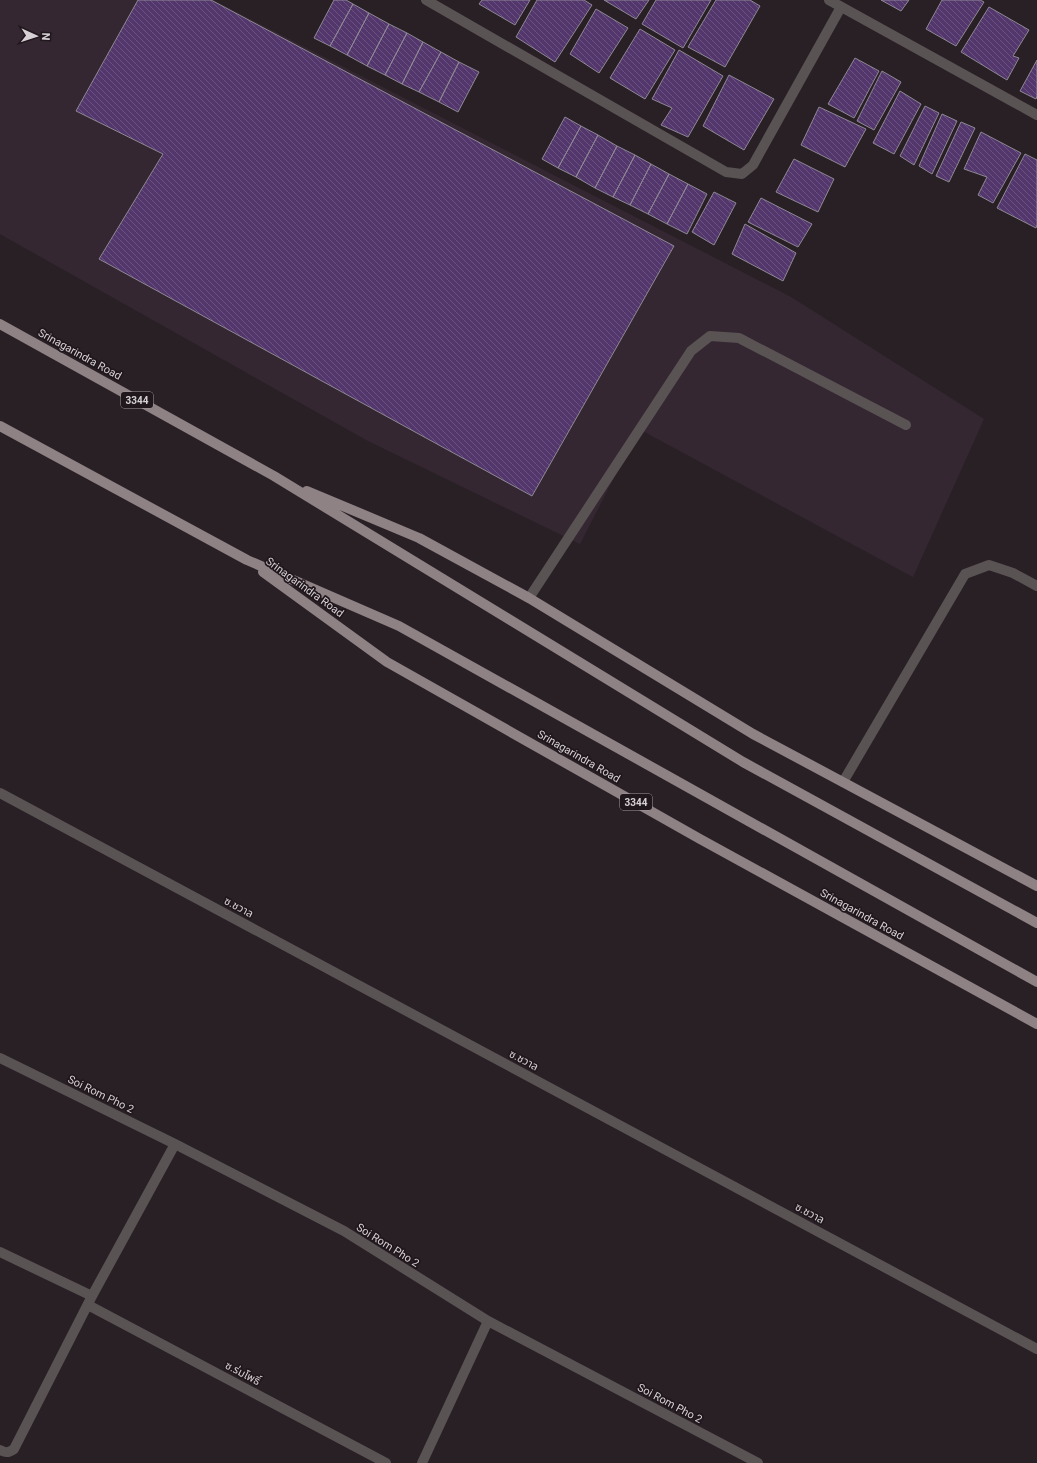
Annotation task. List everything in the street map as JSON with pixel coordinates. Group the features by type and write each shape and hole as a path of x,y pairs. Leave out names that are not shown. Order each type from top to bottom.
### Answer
{"main road":[{"name":"Srinagarindra Road","path":"0,324 274,476 743,762 1037,923"},
{"name":"Srinagarindra Road","path":"0,426 247,560 399,626 1037,982"},
{"name":"Srinagarindra Road","path":"274,476 419,538 529,598 753,734 1037,886"},
{"name":"Srinagarindra Road","path":"247,560 387,662 707,842 1037,1024"}],"street":[{"path":"426,0 726,172 742,174 753,165 841,7"},
{"path":"828,0 1037,115"},
{"path":"529,598 691,350 710,336 739,338 906,425"},
{"path":"843,782 965,574 989,565 1013,573 1037,586"},
{"name":"ซ.ชวาล","path":"0,792 1037,1349"},
{"name":"Soi Rom Pho 2","path":"0,1058 175,1144 344,1231 488,1321 758,1463"},
{"path":"0,1450 10,1452 14,1449 90,1300 175,1144"},
{"name":"ซ.ร่มโพธิ์","path":"0,1252 386,1463"},
{"path":"422,1463 488,1321"}],"shaded area":[{"path":"0,0 213,0 791,297 984,419 913,577 639,429 580,544 368,441 0,234"}],"building":[{"path":"138,0 211,0 674,246 532,496 99,259 163,154 76,111"},
{"path":"334,0 346,0 353,4 330,46 314,38"},
{"path":"482,0 530,0 515,25 479,4"},
{"path":"537,0 584,0 592,5 555,62 516,37"},
{"path":"604,0 649,0 636,19"},
{"path":"656,0 711,0 683,48 642,24"},
{"path":"716,0 750,0 760,6 725,67 688,47"},
{"path":"881,0 909,0 901,11"},
{"path":"942,0 980,0 984,2 956,46 926,29"},
{"path":"353,4 369,13 347,55 330,46"},
{"path":"989,7 1029,30 1013,56 1019,58 1007,80 961,52"},
{"path":"596,9 628,28 599,73 570,54"},
{"path":"369,13 389,24 367,66 347,55"},
{"path":"389,24 407,33 385,75 367,66"},
{"path":"640,29 675,50 645,99 610,78"},
{"path":"407,33 423,42 402,84 385,75"},
{"path":"423,42 441,52 419,92 402,84"},
{"path":"679,50 723,76 688,137 661,125 672,108 652,99"},
{"path":"441,52 459,62 439,102 419,92"},
{"path":"855,58 879,71 854,118 828,104"},
{"path":"1037,60 1037,96 1036,99 1020,91"},
{"path":"459,62 479,72 458,112 439,102"},
{"path":"882,71 901,82 874,130 857,121"},
{"path":"729,75 774,99 744,150 703,126"},
{"path":"900,91 921,104 894,154 873,143"},
{"path":"925,106 939,113 914,165 900,156"},
{"path":"819,107 866,129 845,167 801,145"},
{"path":"942,114 957,121 932,174 919,166"},
{"path":"565,117 581,126 558,168 542,159"},
{"path":"961,122 975,128 949,182 936,176"},
{"path":"581,126 598,135 576,177 558,168"},
{"path":"981,132 1021,153 993,203 978,195 987,177 964,169"},
{"path":"598,135 617,146 595,188 576,177"},
{"path":"617,146 635,155 613,197 595,188"},
{"path":"1025,154 1037,160 1036,228 997,208"},
{"path":"635,155 651,164 630,205 613,197"},
{"path":"794,159 834,179 818,212 776,192"},
{"path":"651,164 669,174 648,214 630,205"},
{"path":"669,174 688,184 667,224 648,214"},
{"path":"688,184 707,194 687,234 667,224"},
{"path":"714,192 736,203 714,245 692,232"},
{"path":"761,198 812,224 798,247 748,222"},
{"path":"745,224 796,253 783,281 732,254"}]}
